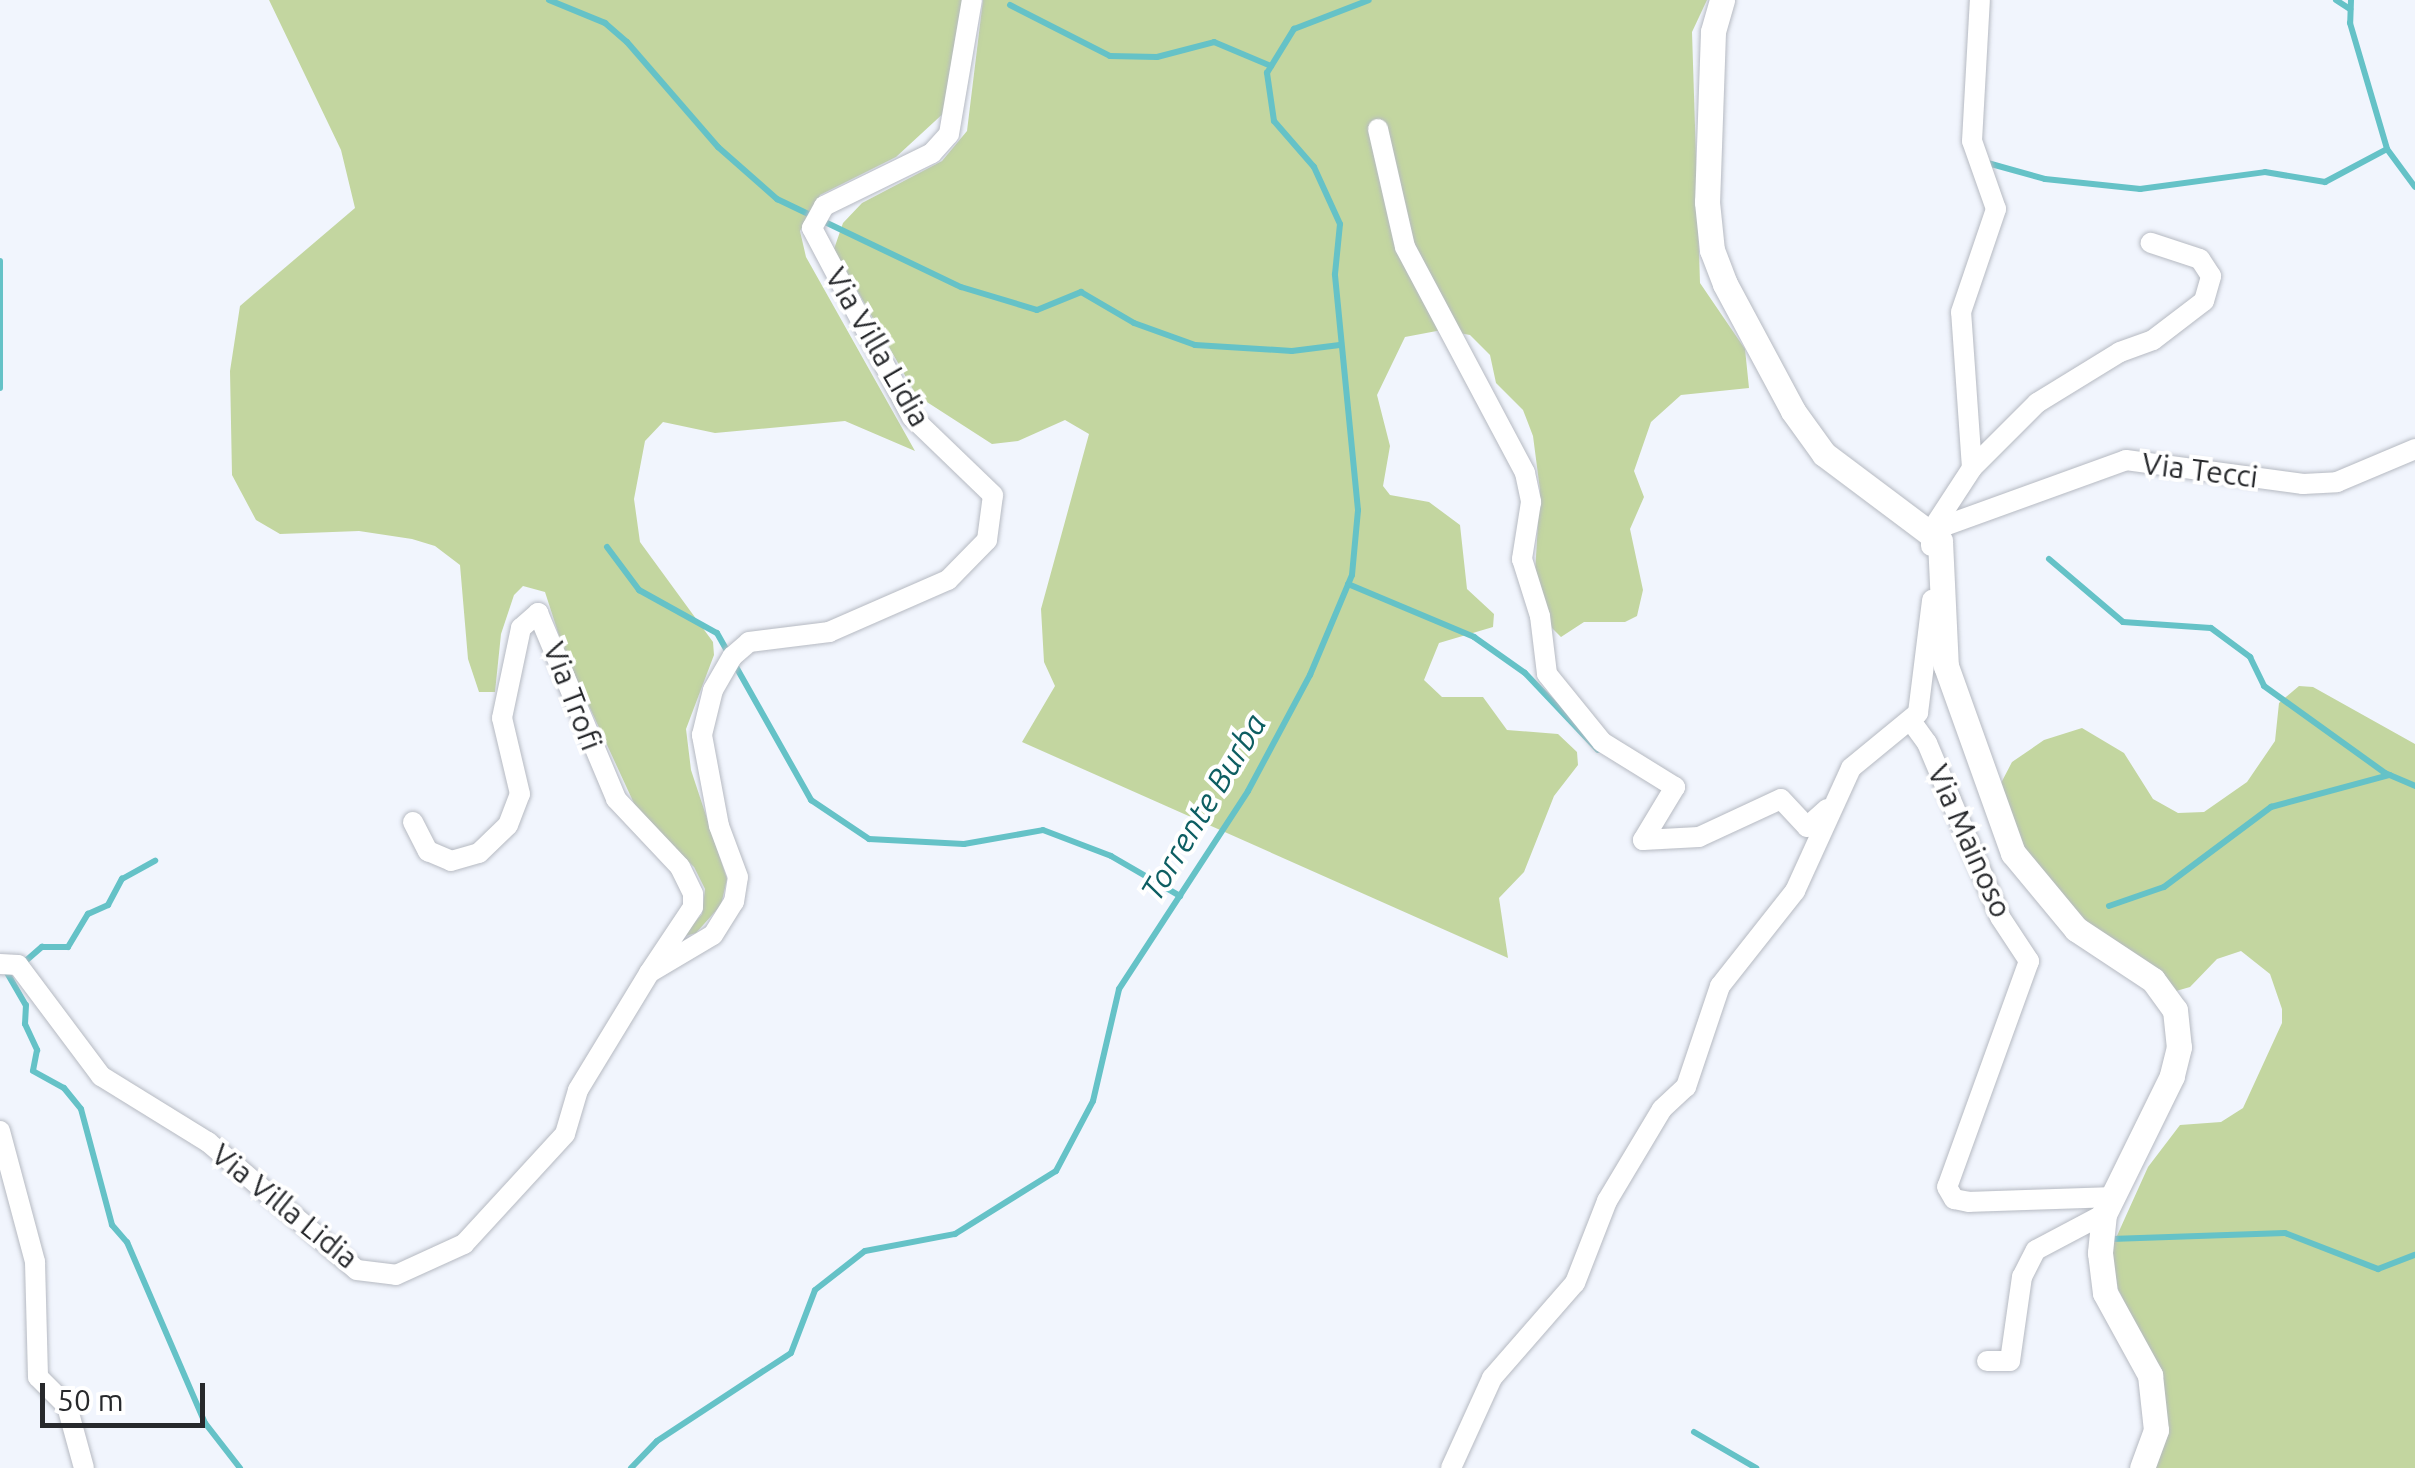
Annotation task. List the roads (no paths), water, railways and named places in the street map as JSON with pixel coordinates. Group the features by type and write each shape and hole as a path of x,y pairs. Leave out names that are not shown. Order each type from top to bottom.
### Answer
{"street":[{"name":"Via Villa Lidia","path":"0,964 18,964 101,1076 208,1142 357,1270 396,1275 464,1244 533,1174 565,1134 578,1090 649,973 713,935 738,890 702,735 712,690 733,656 750,642 829,632 948,580 987,540 994,495 912,417 812,228 824,206 932,152 949,134 972,0"},
{"path":"1722,0 1713,32 1707,202 1712,250 1725,284 1824,454 1932,531 1945,551 1946,666 2013,854 2076,929 2153,980 2175,1010 2179,1047 2172,1076 2108,1205 2100,1274 2105,1294 2150,1376 2156,1430 2142,1468"},
{"path":"1972,468 1961,312 1996,210 1972,142 1980,0"},
{"path":"1378,129 1405,248 1525,474 1531,502 1522,558 1540,616 1547,674 1602,742 1675,787 1643,840 1699,837 1781,799 1812,826 1835,802"},
{"path":"1450,1468 1492,1378 1575,1284 1607,1200 1662,1109 1686,1087 1720,986 1778,919 1835,802 1865,751 1912,720 1928,680 1932,531 1972,468 2037,402 2120,352 2154,340 2204,301 2207,266 2191,254 2151,243"},
{"name":"Via Tecci","path":"1932,531 2126,460 2337,482 2415,449"},
{"name":"Via Trofi","path":"413,822 428,851 451,860 479,854 508,825 520,794 502,718 521,628 538,613 616,799 680,867 693,894 693,907 649,973"},
{"name":"Via Mainoso","path":"1912,720 1927,743 1986,890 2030,961 1947,1187 1954,1199 1969,1202 2108,1205"},
{"path":"0,1132 35,1262 38,1376 67,1406 84,1468"},
{"path":"1987,1361 2010,1361 2022,1277 2036,1250 2108,1205"}],"waterway":[{"path":"549,0 605,23 627,42 718,147 777,199 961,287 1037,310 1081,292 1134,323 1195,345 1292,351 1340,345"},
{"name":"Torrente Burba","path":"631,1468 657,1441 791,1353 815,1290 865,1251 955,1234 1056,1171 1093,1101 1119,989 1248,791 1310,675 1352,575 1358,510 1335,274 1340,224 1314,167 1274,121 1267,73 1294,29 1369,0"},
{"path":"2336,0 2350,9"},
{"path":"2351,0 2350,23 2387,149 2415,187"},
{"path":"1010,5 1110,56 1157,57 1214,42 1271,66"},
{"path":"1984,162 2045,179 2140,189 2265,172 2325,182 2387,149"},
{"path":"0,261 0,388"},
{"path":"607,547 639,590 717,633 811,800 869,839 964,844 1043,830 1111,856 1180,896"},
{"path":"2049,559 2123,622 2211,628 2250,657 2264,686 2385,773 2415,786"},
{"path":"1348,584 1474,637 1525,673 1598,750"},
{"path":"2109,906 2164,887 2271,807 2390,775"},
{"path":"21,965 42,947 68,947 88,914 108,905 122,879 155,861"},
{"path":"6,971 26,1005 25,1024 37,1050 33,1071 64,1088 81,1109 112,1225 127,1242 205,1423 240,1468"},
{"path":"2111,1239 2285,1233 2378,1269 2415,1255"},
{"path":"1694,1432 1756,1468"}]}
